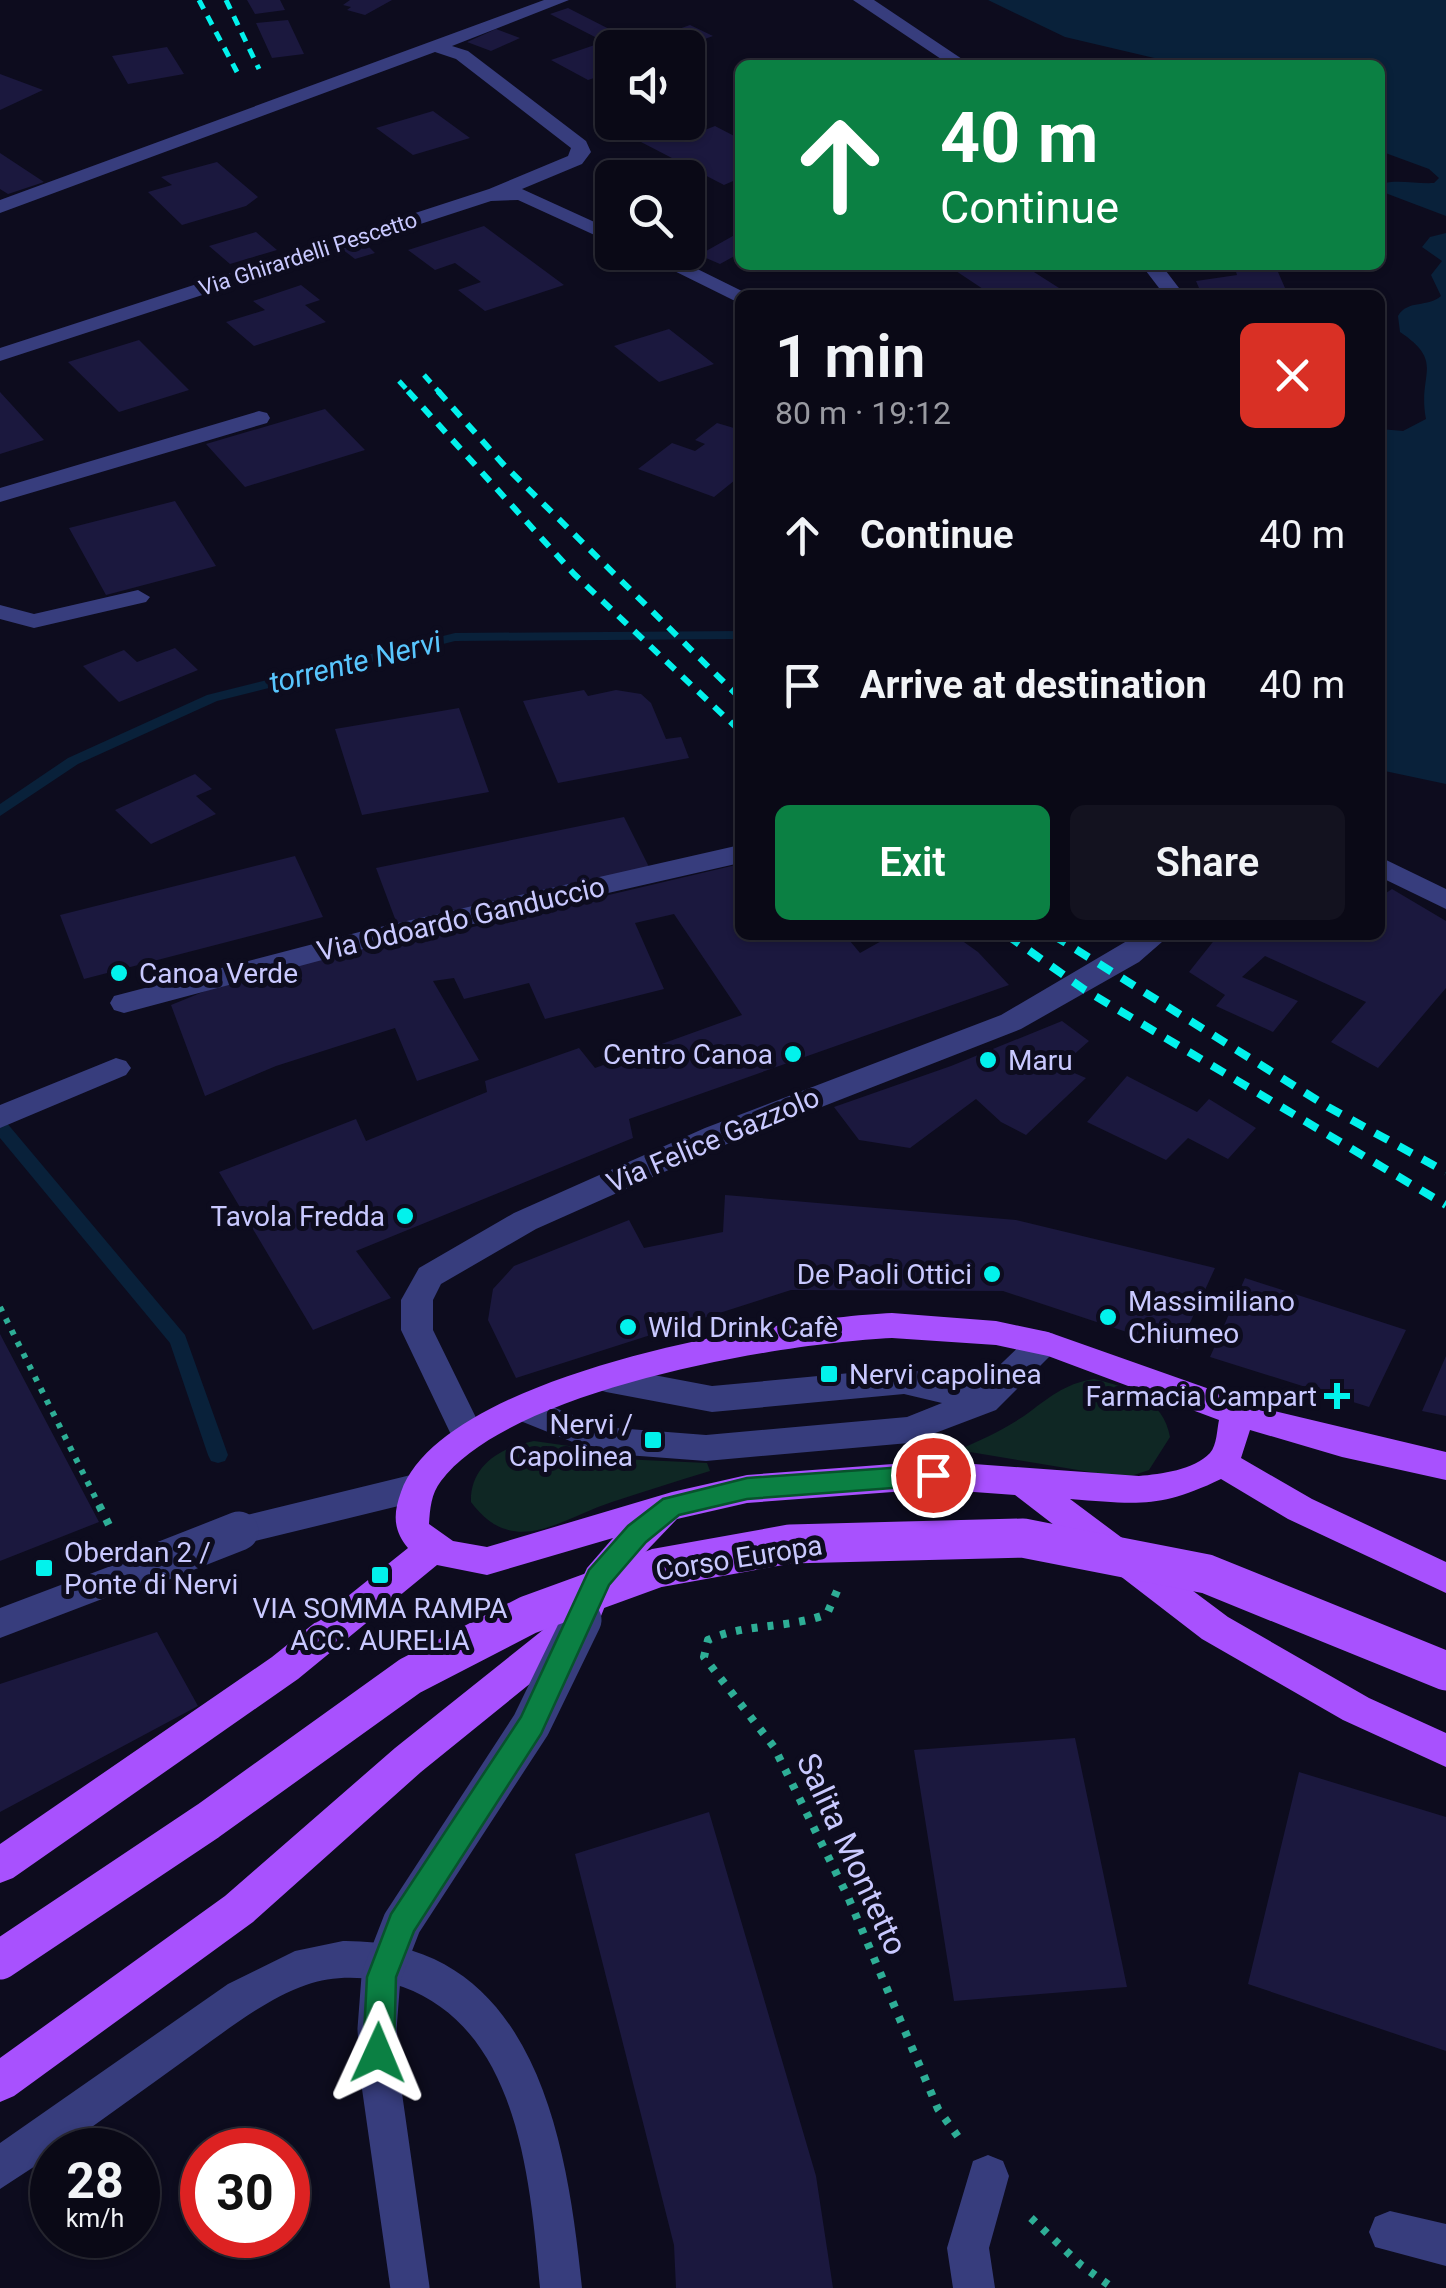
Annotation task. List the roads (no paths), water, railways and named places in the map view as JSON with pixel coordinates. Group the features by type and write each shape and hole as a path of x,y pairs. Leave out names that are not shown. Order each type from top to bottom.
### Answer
{"main road":[{"path":"425,1553 412,1528 412,1500 446,1454 468,1436 525,1409 606,1379 706,1349 809,1328 939,1328 1043,1343 1128,1368 1237,1412 1354,1449 1446,1466"},
{"path":"0,1866 285,1668 425,1553 487,1561 672,1506 747,1489 933,1475 1138,1490 1173,1487 1222,1463 1232,1445 1237,1412"},
{"path":"1222,1463 1300,1509 1446,1578"},
{"path":"1023,1482 1215,1628 1356,1709 1446,1750"},
{"path":"0,2082 239,1909 408,1760 582,1620 599,1578 637,1534 672,1506"},
{"name":"Corso Europa","path":"0,1960 208,1820 410,1676 528,1615 658,1568 790,1544 1023,1538 1207,1574 1446,1671"}],"street":[{"path":"0,207 560,0"},
{"path":"862,0 954,60"},
{"path":"433,46 462,55 579,144 582,152 574,160 489,195"},
{"name":"Via Ghirardelli Pescetto","path":"0,355 489,195 521,194 595,229"},
{"path":"684,270 735,294"},
{"path":"1156,270 1169,290"},
{"path":"0,495 259,418"},
{"path":"0,612 34,621 138,597"},
{"name":"Via Odoardo Ganduccio","path":"124,1004 367,938 735,855"},
{"path":"1385,869 1446,900"},
{"name":"Via Felice Gazzolo","path":"468,1436 417,1330 417,1300 430,1276 525,1220 716,1136 1012,1022 1149,940"},
{"path":"0,1117 116,1068"},
{"path":"525,1409 600,1440 706,1448 909,1430 984,1401 1043,1343"},
{"path":"606,1379 712,1399 904,1381 984,1401"},
{"path":"712,1399 782,1441"},
{"path":"0,1623 239,1531 418,1487"},
{"path":"410,2288 380,2077 377,2028 382,1977 402,1924 531,1725 582,1620"},
{"path":"0,2168 216,2014 296,1969 335,1959 368,1959 417,1969 467,2002 498,2037 520,2080 542,2152 556,2229 561,2288"},
{"path":"971,2268 988,2176"},
{"path":"1390,2232 1446,2245"}],"water":[{"path":"988,0 1446,0 1446,216 1385,193 1385,183 1434,183 1439,178 1429,169 1385,153 1385,60 1163,60 1065,37"},
{"path":"1446,233 1446,784 1385,771 1385,429 1403,431 1426,419 1426,361 1414,343 1400,332 1398,316 1407,307 1441,296 1431,275 1442,261 1422,247 1430,237"}],"waterway":[{"name":"torrente Nervi","path":"0,811 73,761 212,698 455,637 735,635"},
{"name":"torrente Nervi","path":"0,1126 178,1340 218,1455"}],"railway":[{"path":"199,0 237,72"},
{"path":"226,0 259,69"},
{"path":"424,375 440,393"},
{"path":"399,381 410,393"},
{"path":"408,391 574,574 735,726"},
{"path":"438,391 502,463 735,693"},
{"path":"1014,940 1085,990 1446,1205"},
{"path":"1061,940 1328,1107 1446,1172"}],"place":[{"name":"Canoa Verde","path":"119,973"},
{"name":"Centro Canoa","path":"793,1054"},
{"name":"Maru","path":"988,1060"},
{"name":"Tavola Fredda","path":"405,1216"},
{"name":"De Paoli Ottici","path":"992,1274"},
{"name":"Massimiliano Chiumeo","path":"1108,1317"},
{"name":"Wild Drink Cafè","path":"628,1327"},
{"name":"Nervi capolinea","path":"829,1374"},
{"name":"Farmacia Campart","path":"1337,1396"},
{"name":"Nervi / Capolinea","path":"653,1440"},
{"name":"Oberdan 2 / Ponte di Nervi","path":"44,1568"},
{"name":"VIA SOMMA RAMPA ACC. AURELIA","path":"380,1575"}]}
